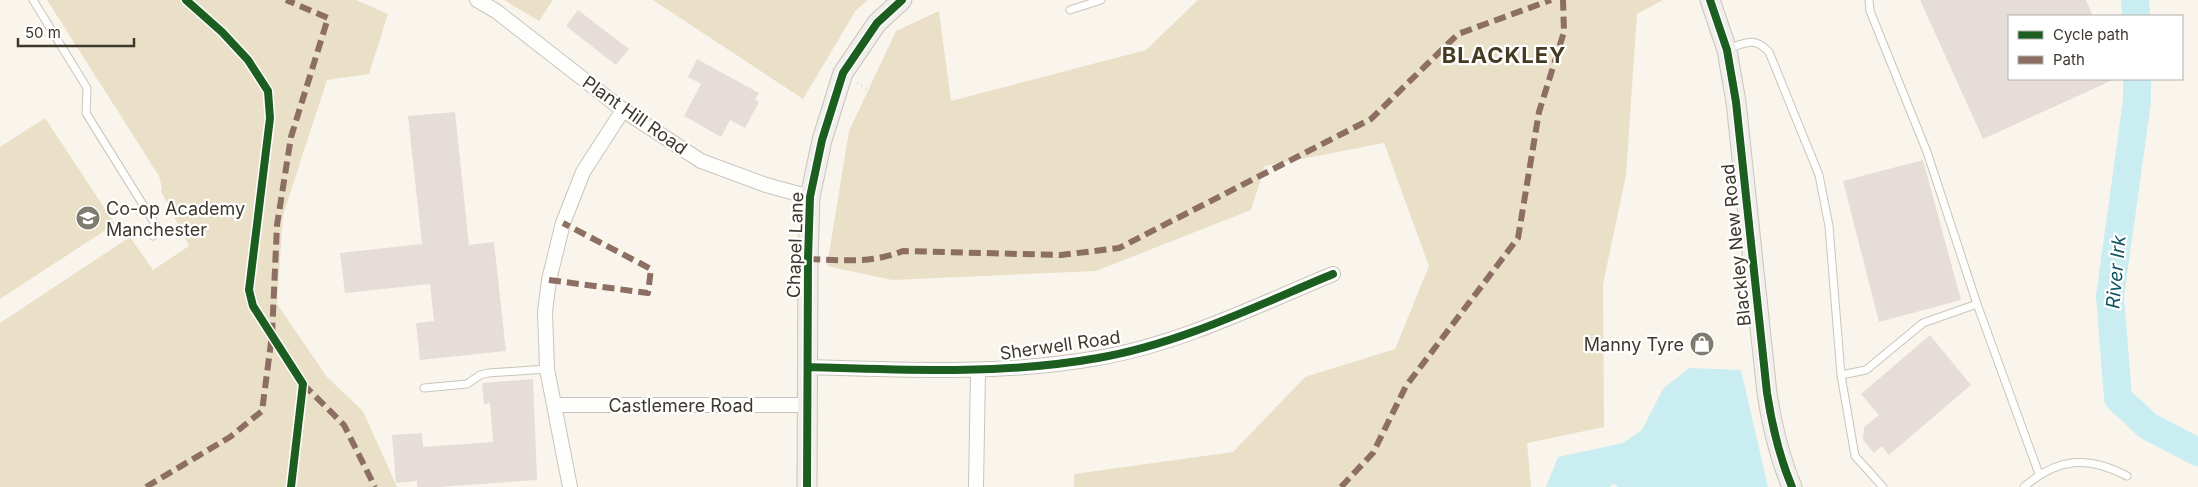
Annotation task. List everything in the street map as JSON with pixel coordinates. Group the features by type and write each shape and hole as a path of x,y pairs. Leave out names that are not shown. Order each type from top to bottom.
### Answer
{"street":[{"name":"Plant Hill Road","path":"477,0 496,11 623,110 701,161 766,185 810,197"},
{"name":"Chapel Lane","path":"808,487 810,197 822,140 843,72 877,23 902,0"},
{"name":"Blackley New Road","path":"1710,0 1727,50 1736,102 1767,393 1773,432 1783,466 1792,487"},
{"path":"570,487 547,369 545,312 551,263 563,223 583,172 623,110"},
{"name":"Sherwell Road","path":"808,367 978,371 1037,368 1100,358 1161,342 1244,311 1333,274"},
{"path":"976,487 978,371"},
{"name":"Castlemere Road","path":"554,405 808,405"}],"lane":[{"path":"33,0 87,88 86,113 155,224 156,229 153,236"},
{"path":"1070,10 1101,0"},
{"path":"1869,0 1870,11 1928,152 1977,304 2038,474"},
{"path":"1727,50 1750,42 1757,42 1769,52 1775,62 1819,175 1829,226 1841,375 1855,456 1883,487"},
{"path":"1841,375 1866,370 1923,323 1977,304"},
{"path":"424,388 466,384 480,375 488,373 547,369"},
{"path":"2024,487 2038,474 2054,467 2091,462 2110,466 2127,476"}],"path":[{"path":"790,0 823,57 870,92 913,117 988,253"}],"shaded area":[{"path":"47,0 356,0 388,14 369,74 327,80 283,215 277,304 327,377 363,411 397,487 0,487 0,323 130,237 153,270 189,246 161,191 159,176"},
{"path":"504,0 553,0 539,21"},
{"path":"653,0 868,0 856,10 803,99"},
{"path":"1198,0 1663,0 1637,14 1626,175 1603,284 1604,427 1527,443 1531,487 1074,487 1074,474 1233,452 1305,377 1395,349 1429,266 1384,143 1265,166 1251,210 1096,271 892,280 827,266 849,131 896,31 939,11 951,101 1146,50"},
{"path":"45,118 115,224 0,299 0,147"}],"water":[{"path":"1689,368 1741,370 1768,487 1618,487 1614,484 1609,487 1546,487 1558,457 1623,443 1642,430 1663,389"}],"building":[{"path":"1920,0 2086,0 2093,15 2008,15 2008,80 2113,80 1983,139"},
{"path":"578,10 629,49 616,65 566,26"},
{"path":"697,59 759,93 755,100 759,102 745,128 730,120 721,137 684,116 701,84 688,77"},
{"path":"455,112 469,245 494,242 506,351 420,360 416,323 434,321 430,284 345,293 340,253 422,244 408,116"},
{"path":"1923,160 1961,300 1879,322 1843,181"},
{"path":"1930,335 1971,385 1889,455 1882,446 1874,453 1863,440 1864,427 1879,415 1861,394"},
{"path":"533,379 537,480 438,487 417,487 417,481 396,483 392,435 422,433 423,447 493,442 490,403 484,404 482,383"}],"waterway":[{"name":"River Irk","path":"2135,0 2136,15"},
{"name":"River Irk","path":"2137,80 2137,101 2110,296 2118,398 2148,426 2198,452"}],"marked path":[{"path":"146,487 230,437 262,411 272,335 277,225 291,137 328,18 286,0"},
{"path":"808,259 867,260 903,251 1061,255 1119,248 1371,119 1458,34 1551,0"},
{"path":"1341,487 1373,453 1406,386 1518,238 1539,112 1564,32 1563,0"},
{"path":"549,280 648,293 651,269 563,223"},
{"path":"303,384 344,425 375,487"}],"cycle path":[{"path":"186,0 222,32 248,60 268,91 270,118 249,290 253,306 303,384 291,487"},
{"path":"807,487 810,197 822,140 843,73 877,23 902,0"},
{"path":"1710,0 1727,50 1736,102 1769,405 1780,452 1792,487"},
{"path":"808,367 917,370 990,369 1026,367 1098,358 1129,352 1189,333 1247,311 1333,274"}],"place":[{"name":"Co-op Academy Manchester","path":"88,218"},
{"name":"Manny Tyre","path":"1702,344"}],"district":[{"name":"BLACKLEY","path":"1504,55"}]}
